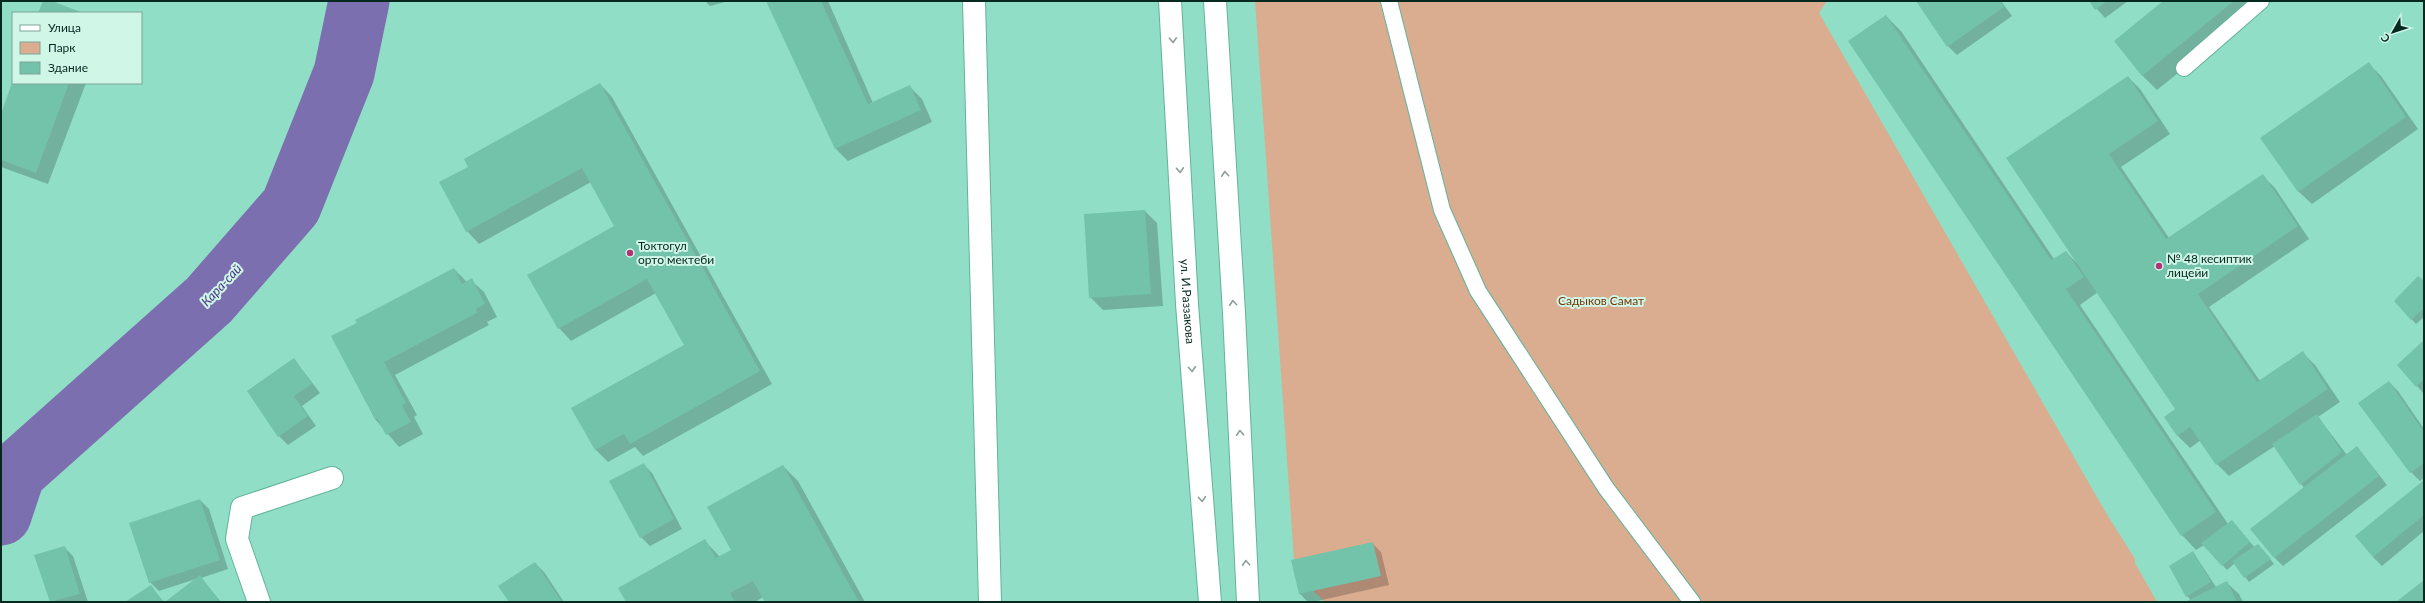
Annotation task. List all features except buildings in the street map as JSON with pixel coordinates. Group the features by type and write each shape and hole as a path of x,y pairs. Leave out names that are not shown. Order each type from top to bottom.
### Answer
{"street":[{"path":"974,1 990,602"},
{"name":"ул. И.Раззакова","path":"1170,1 1187,304 1210,602"},
{"path":"1215,1 1234,313 1248,602"},
{"path":"259,602 237,539 242,508 332,478"}],"lane":[{"path":"1389,1 1442,210 1478,291 1606,488 1692,602"},
{"path":"2184,68 2261,1"}],"green space":[{"name":"Садыков Самат","path":"1255,1 1827,1 1819,13 2106,513 2135,559 2135,563 2157,602 1325,602 1295,574"}],"waterway":[{"name":"Кара-сай","path":"1,515 15,473 209,300 291,206 344,73 359,1"}],"place":[{"name":"Токтогул орто мектеби","path":"630,253"},
{"name":"№ 48 кесиптик лицейи","path":"2159,266"}]}
